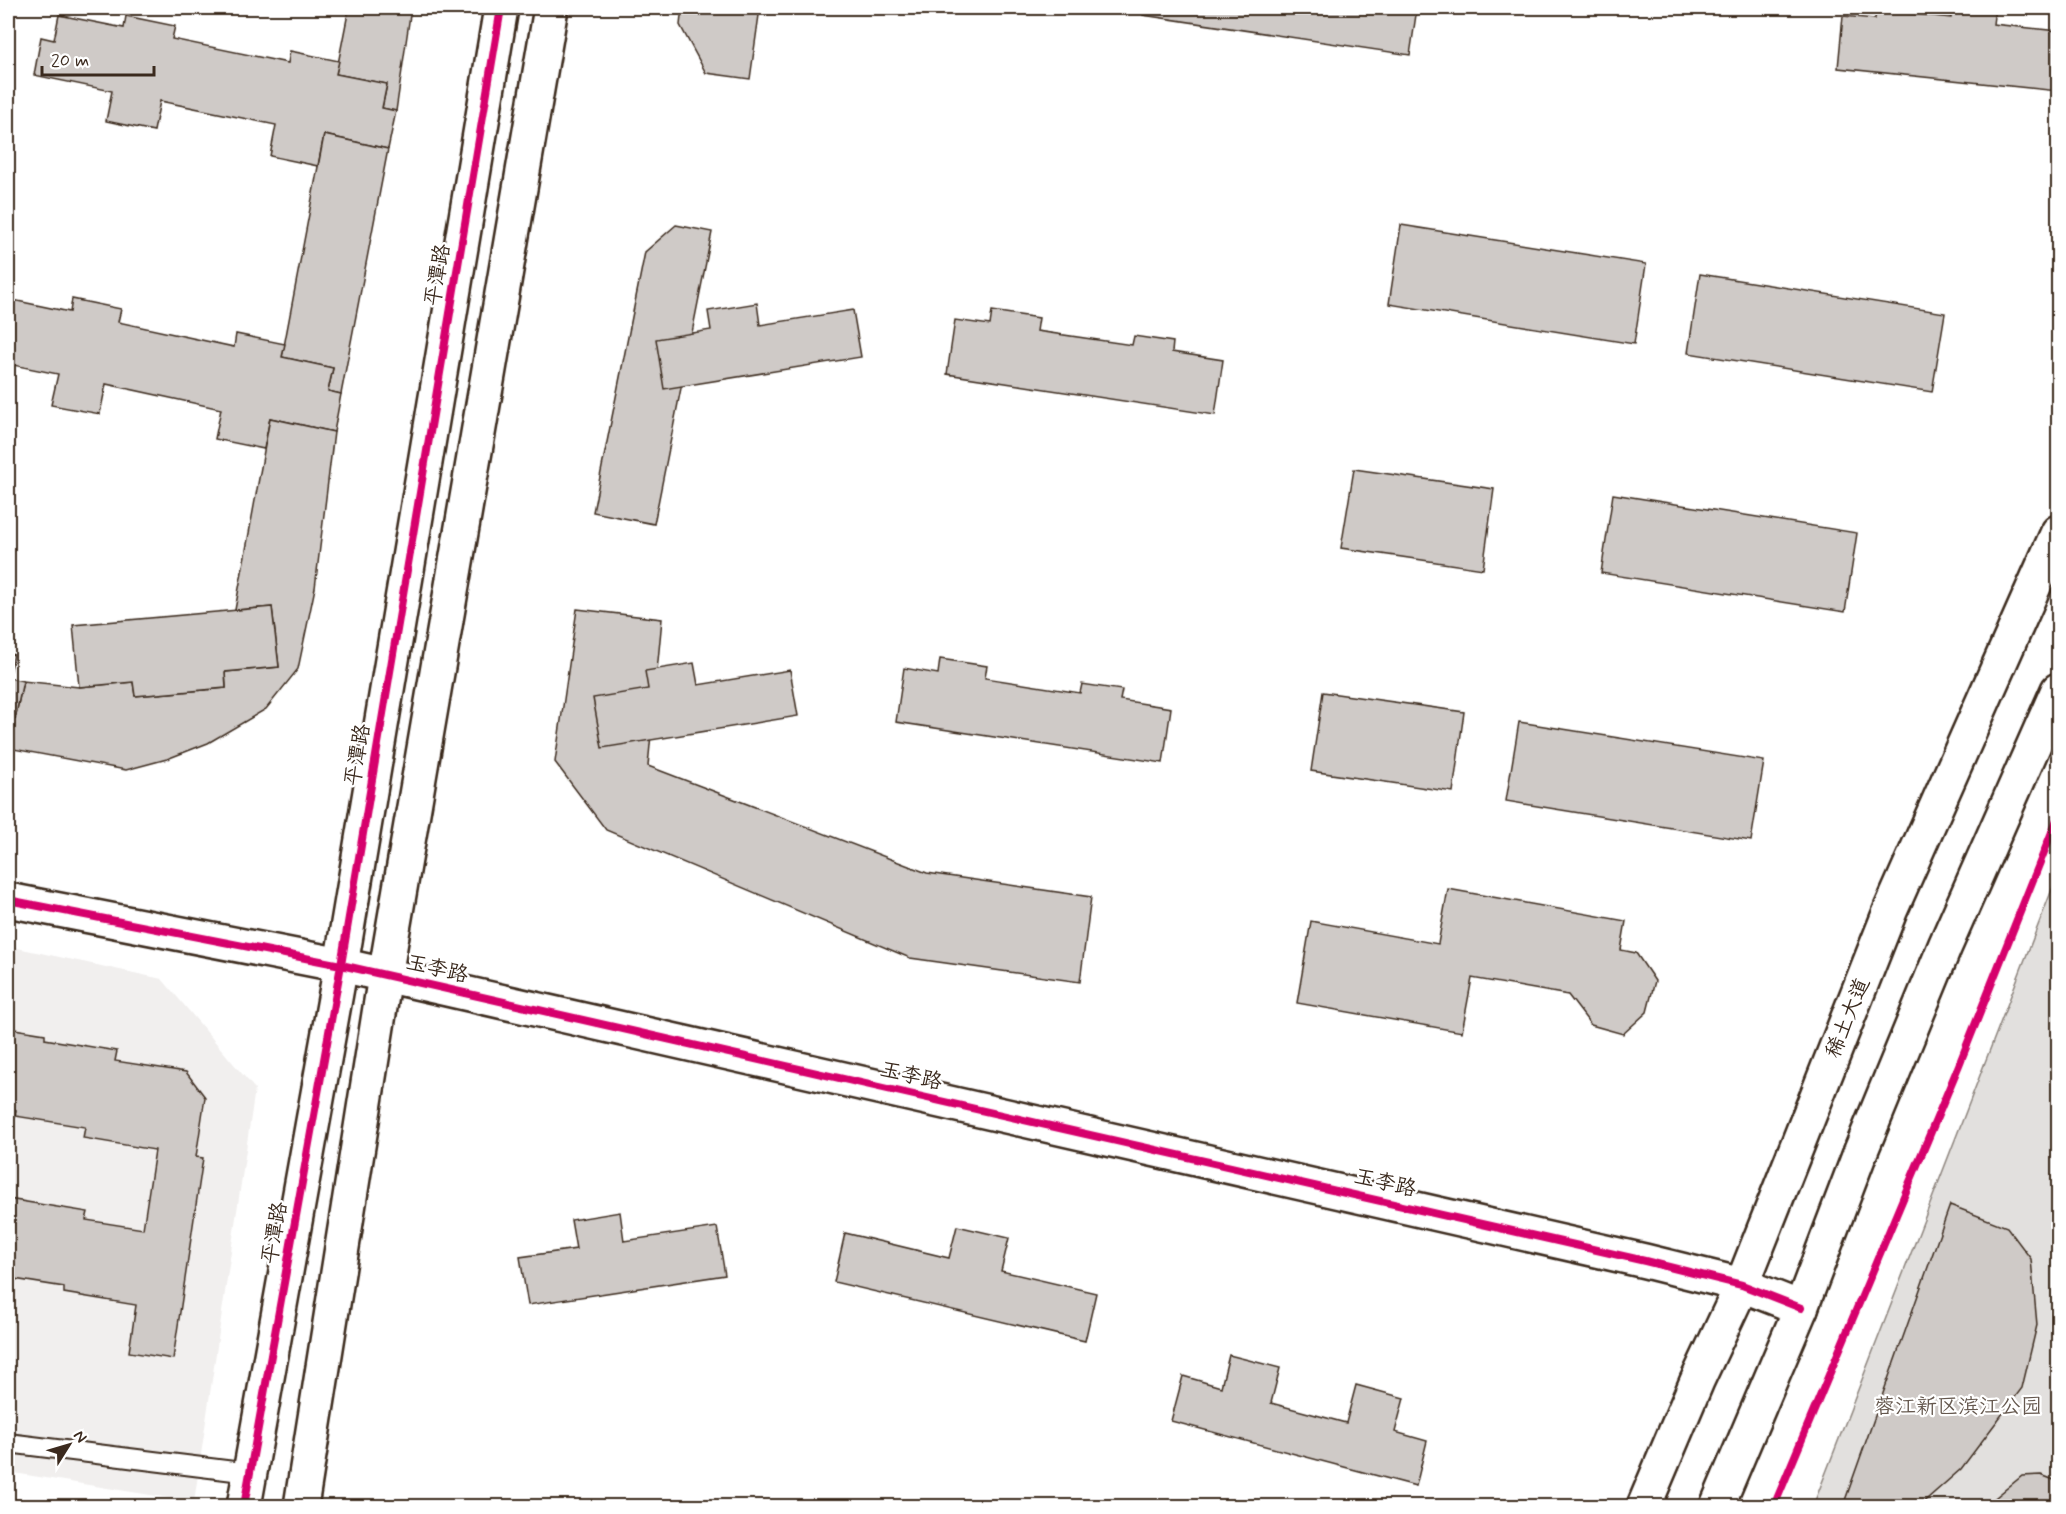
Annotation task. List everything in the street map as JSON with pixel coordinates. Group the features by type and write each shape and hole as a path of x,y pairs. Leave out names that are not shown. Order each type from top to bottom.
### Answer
{"street":[{"name":"平潭路","path":"244,1506 341,965 501,8"},
{"path":"301,1506 385,976 551,8"},
{"name":"稀土大道","path":"1644,1506 1697,1381 1742,1285 1891,909 2058,532"},
{"path":"1718,1506 1801,1308 1860,1153 1945,946 2058,690"},
{"name":"玉李路","path":"8,900 341,965 1633,1258 1742,1285 1801,1308"}],"lane":[{"path":"8,1443 250,1473"}],"shaded area":[{"path":"8,946 162,979 255,1089 194,1502 8,1472"}],"green space":[{"name":"蓉江新区滨江公园","path":"2058,874 2058,1506 1813,1506"}],"building":[{"path":"349,8 411,8 396,111 382,108 387,84 336,74"},
{"path":"682,8 760,8 750,79 706,73 680,25"},
{"path":"1144,8 1417,8 1410,55 1143,15"},
{"path":"1952,8 1995,8 1993,24 2058,31 2058,91 1838,68 1843,16 1875,19 1876,10 1951,18"},
{"path":"59,15 124,28 126,16 175,26 172,39 288,63 290,51 339,61 336,74 387,84 382,108 396,111 388,149 324,135 318,166 270,156 276,125 160,101 154,131 106,121 112,91 34,75 41,37 54,40"},
{"path":"324,135 388,149 341,394 328,391 333,368 282,357"},
{"path":"676,225 712,232 654,524 593,512 645,252"},
{"path":"1401,225 1646,264 1634,344 1389,304"},
{"path":"1700,274 1945,313 1932,392 1688,353"},
{"path":"8,299 70,312 72,299 121,309 118,322 234,347 236,334 285,344 282,357 333,368 328,391 341,394 334,432 270,418 264,449 215,439 221,409 106,384 100,414 51,405 58,374 8,364"},
{"path":"757,303 760,325 853,310 861,357 664,389 656,339 711,330 708,311"},
{"path":"992,311 1039,318 1037,331 1132,345 1134,336 1173,342 1172,352 1223,360 1215,415 947,374 955,320 990,325"},
{"path":"270,418 334,432 315,588 298,669 266,709 208,743 167,759 126,770 8,748 8,717 15,719 23,681 79,687 133,682 135,696 226,688 225,672 279,667 272,607 235,610"},
{"path":"1354,469 1494,489 1483,569 1341,548"},
{"path":"1613,494 1857,533 1845,612 1601,573"},
{"path":"272,607 279,667 225,672 226,688 135,696 133,682 79,687 73,625"},
{"path":"577,609 662,619 648,766 927,873 1091,897 1080,982 910,958 606,830 555,762"},
{"path":"8,653 14,655 9,678 23,681 15,719 8,717"},
{"path":"940,659 987,666 985,678 1080,693 1082,684 1122,690 1120,700 1171,708 1163,763 896,722 904,668 938,674"},
{"path":"694,663 698,685 790,670 798,716 602,748 593,698 648,689 645,671"},
{"path":"1323,692 1464,712 1453,792 1311,771"},
{"path":"1519,722 1764,761 1751,841 1506,801"},
{"path":"1448,889 1626,921 1621,950 1636,953 1655,981 1647,1012 1623,1034 1591,1025 1568,995 1472,978 1462,1032 1297,1003 1311,921 1438,944"},
{"path":"8,1028 45,1034 45,1039 117,1051 115,1061 186,1072 205,1097 196,1157 203,1158 173,1359 129,1352 136,1305 64,1293 64,1287 8,1278 8,1199 88,1212 86,1220 143,1229 155,1150 83,1138 85,1127 15,1116 16,1110 8,1108"},
{"path":"1950,1205 2007,1227 2031,1259 2037,1325 2022,1388 1961,1469 1919,1506 1843,1506"},
{"path":"620,1212 624,1241 717,1227 725,1275 528,1305 520,1257 576,1249 571,1220"},
{"path":"957,1226 1009,1238 1001,1271 1096,1293 1085,1341 834,1282 845,1233 949,1258"},
{"path":"1229,1355 1280,1368 1271,1403 1346,1423 1356,1385 1404,1398 1395,1432 1427,1441 1416,1486 1171,1421 1183,1376 1221,1387"},
{"path":"2041,1475 2054,1480 2058,1485 2058,1506 1985,1506 2022,1476"}],"cycle path":[{"path":"244,1506 341,965 501,8"},
{"path":"1774,1506 1959,1065 2058,817"},
{"path":"8,900 341,965 1645,1261 1742,1285 1801,1308"}]}
